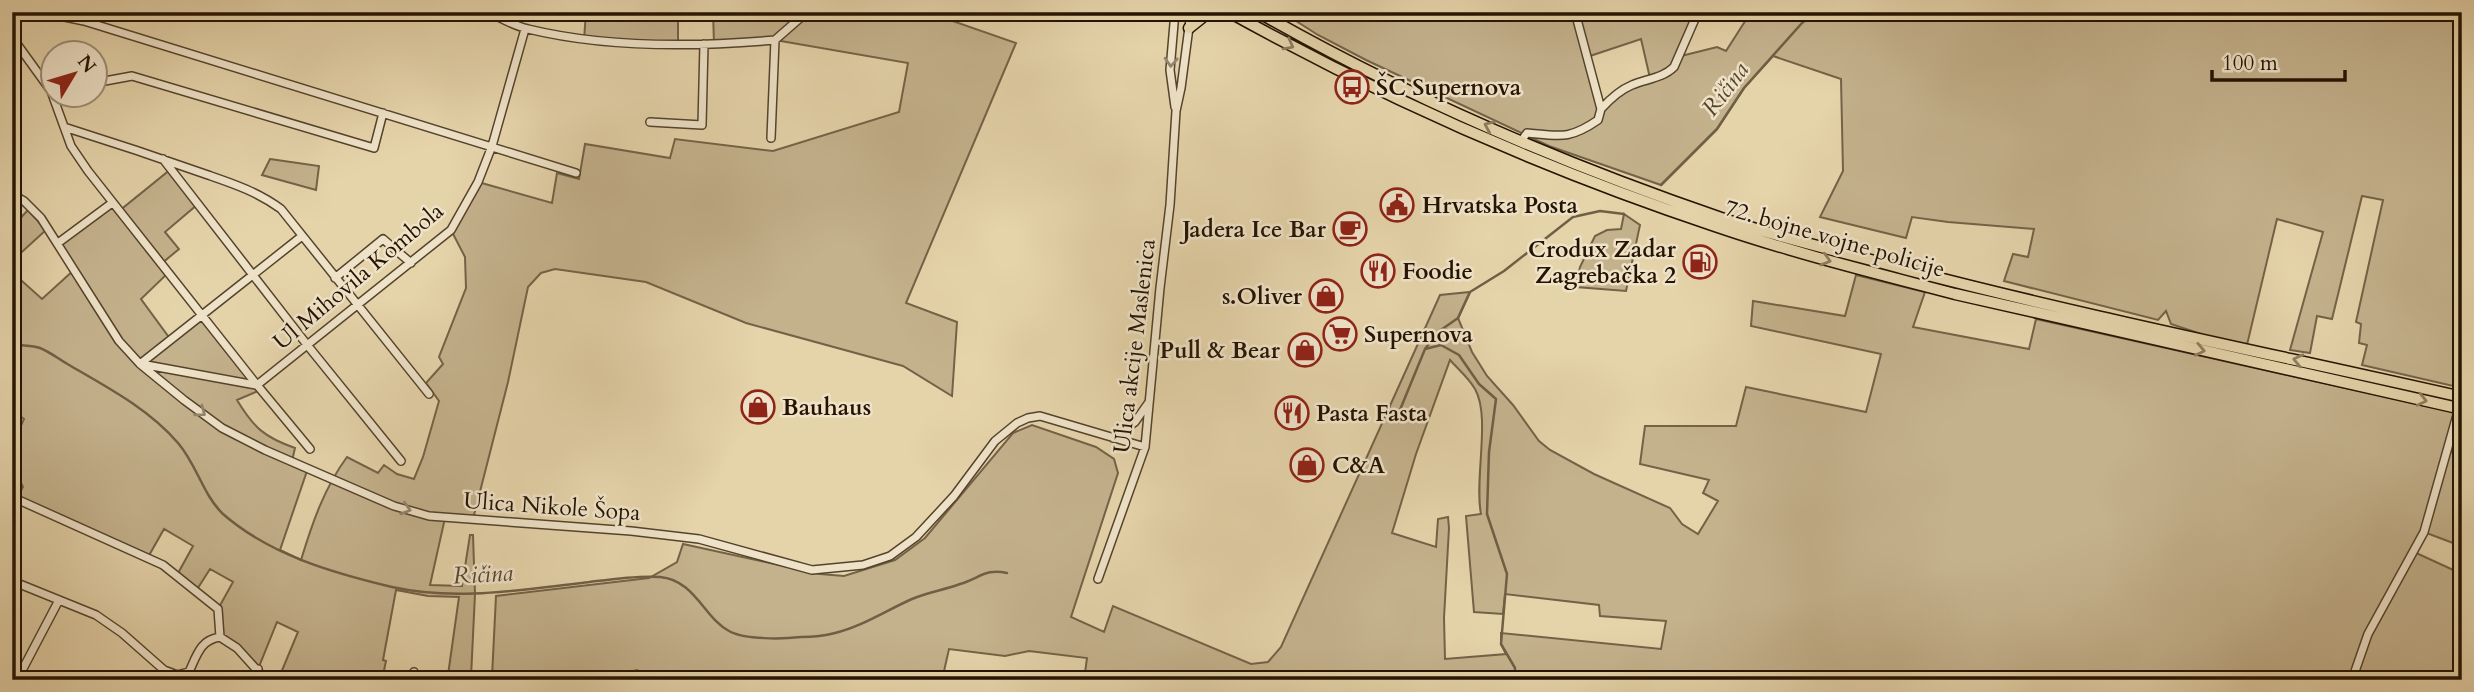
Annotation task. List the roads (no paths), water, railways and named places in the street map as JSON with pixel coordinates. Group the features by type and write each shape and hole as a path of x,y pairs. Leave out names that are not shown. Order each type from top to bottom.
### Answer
{"main road":[{"path":"1189,28 1209,12"},
{"name":"72. bojne vojne policije","path":"1229,12 1386,94 1637,199 1717,227 1858,269 1955,294 2461,405"},
{"name":"72. bojne vojne policije","path":"1258,12 1345,60 1521,141 1606,177 1727,220 2031,302 2461,405"}],"street":[{"path":"41,12 84,21 576,173"},
{"path":"488,12 525,29 584,40 704,44 775,40 807,12"},
{"name":"Ulica akcije Maslenica","path":"1175,12 1170,70 1176,111"},
{"name":"Ulica akcije Maslenica","path":"1098,579 1145,447 1170,205 1176,111 1191,12"},
{"path":"1575,12 1601,109"},
{"path":"1521,141 1527,133 1563,137 1581,131 1598,120 1601,109 1613,96 1631,85 1668,73 1674,67 1698,12"},
{"name":"Ul Mihovila Kombola","path":"257,385 451,230 478,182 492,146 525,29"},
{"path":"12,37 38,72"},
{"path":"771,138 775,40"},
{"path":"650,122 702,125 704,44"},
{"path":"108,80 132,76 374,148 383,113"},
{"path":"58,108 71,146 112,203 310,449"},
{"path":"64,127 163,158 266,197 281,209 429,394"},
{"path":"163,158 401,461"},
{"name":"Ulica Nikole Šopa","path":"12,194 31,207 58,243 120,341 144,367 222,428 265,450 394,506 429,516 699,539 812,570 863,565 890,556 916,537 954,496 995,441 1017,423 1028,418 1040,416 1145,447"},
{"path":"58,243 112,203"},
{"path":"144,367 203,315 302,236"},
{"path":"335,278 383,239 411,263"},
{"path":"144,367 257,385"},
{"path":"1113,438 1135,422 1149,402"},
{"path":"2352,680 2368,634 2424,532 2461,405"},
{"path":"12,497 163,565 218,609 220,637"},
{"path":"12,581 96,615 122,633 163,670 188,676 202,644 211,638 220,637 237,648 266,680"},
{"path":"17,680 59,600"},
{"path":"255,680 258,669"}],"waterway":[{"name":"Ričina","path":"1661,185 1717,129 1744,88 1815,12"},
{"path":"1395,422 1425,349 1438,332 1458,318 1470,292 1504,271 1573,217 1600,211 1624,214"},
{"name":"Ričina","path":"12,344 37,347 47,352 127,400 154,420 185,452 205,489 223,514 261,541 325,569 392,587 463,594 535,589 621,578 660,577 672,580 691,592 713,618 729,631 754,637 784,638 822,636 845,630 918,597 988,573 1007,573"},
{"path":"1425,349 1441,345 1459,355 1479,384 1496,399 1489,452 1487,514 1507,574 1501,644 1515,668 1515,680"}],"place":[{"name":"ŠC Supernova","path":"1352,87"},
{"name":"Hrvatska Posta","path":"1397,205"},
{"name":"Jadera Ice Bar","path":"1350,229"},
{"name":"Crodux Zadar Zagrebačka 2","path":"1700,262"},
{"name":"Foodie","path":"1378,271"},
{"name":"s.Oliver","path":"1326,296"},
{"name":"Supernova","path":"1340,334"},
{"name":"Pull & Bear","path":"1305,350"},
{"name":"Bauhaus","path":"758,407"},
{"name":"Pasta Fasta","path":"1292,413"},
{"name":"C&A","path":"1307,465"}]}
